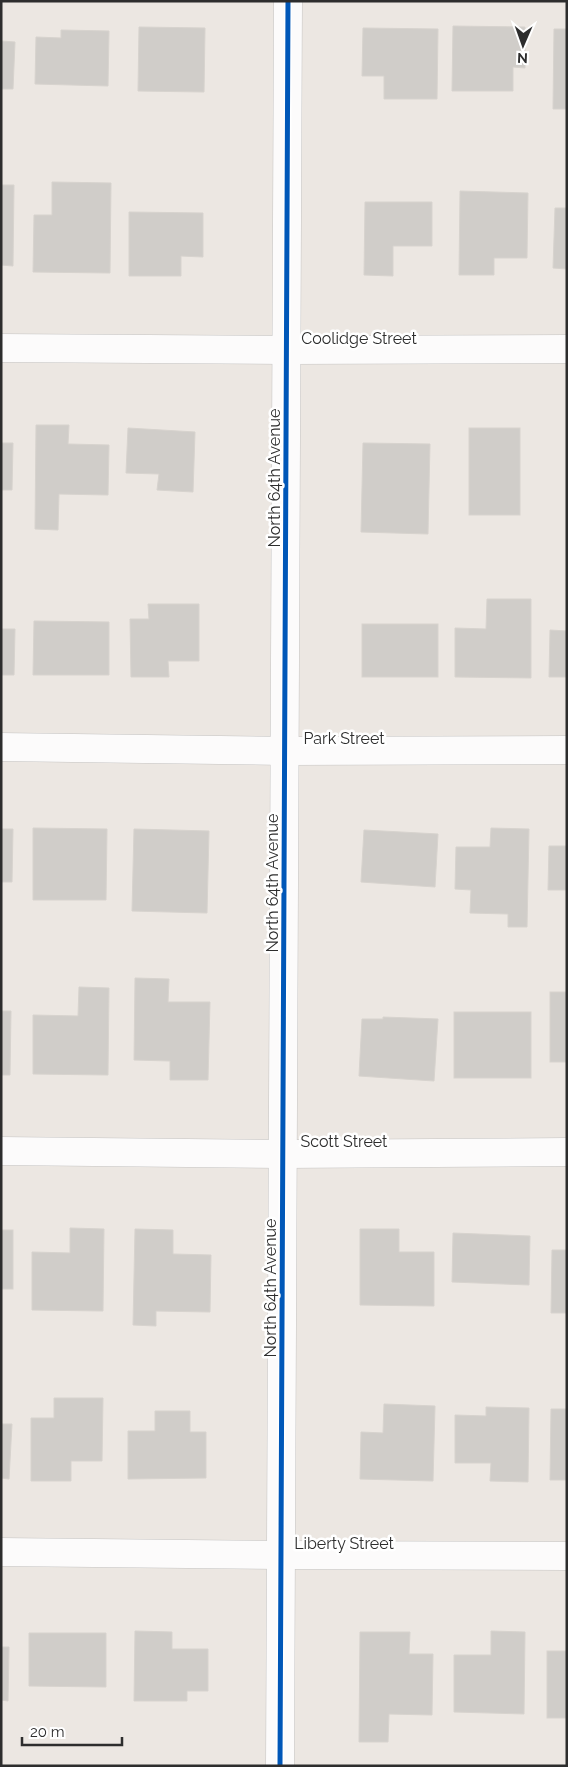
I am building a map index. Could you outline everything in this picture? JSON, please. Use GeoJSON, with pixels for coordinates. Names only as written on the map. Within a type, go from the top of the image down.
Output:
{"type":"FeatureCollection","features":[{"type":"Feature","properties":{"kind":"street","name":"North 64th Avenue"},"geometry":{"type":"LineString","coordinates":[[280,1766],[288,1]]}},
{"type":"Feature","properties":{"kind":"street","name":"Coolidge Street"},"geometry":{"type":"LineString","coordinates":[[1,348],[567,349]]}},
{"type":"Feature","properties":{"kind":"street","name":"Park Street"},"geometry":{"type":"LineString","coordinates":[[1,747],[285,751],[567,750]]}},
{"type":"Feature","properties":{"kind":"street","name":"Scott Street"},"geometry":{"type":"LineString","coordinates":[[1,1151],[283,1154],[567,1152]]}},
{"type":"Feature","properties":{"kind":"street","name":"Liberty Street"},"geometry":{"type":"LineString","coordinates":[[1,1552],[567,1556]]}},
{"type":"Feature","properties":{"kind":"building"},"geometry":{"type":"Polygon","coordinates":[[[453,26],[525,27],[525,68],[513,67],[513,91],[452,91],[453,26]]]}},
{"type":"Feature","properties":{"kind":"building"},"geometry":{"type":"Polygon","coordinates":[[[139,27],[205,28],[204,92],[138,91],[139,27]]]}},
{"type":"Feature","properties":{"kind":"building"},"geometry":{"type":"Polygon","coordinates":[[[363,28],[438,29],[437,99],[384,99],[384,76],[362,76],[363,28]]]}},
{"type":"Feature","properties":{"kind":"building"},"geometry":{"type":"Polygon","coordinates":[[[554,29],[567,29],[567,109],[553,109],[554,29]]]}},
{"type":"Feature","properties":{"kind":"building"},"geometry":{"type":"Polygon","coordinates":[[[61,30],[109,31],[108,86],[35,84],[36,37],[61,38],[61,30]]]}},
{"type":"Feature","properties":{"kind":"building"},"geometry":{"type":"Polygon","coordinates":[[[1,41],[15,42],[13,89],[1,89],[1,41]]]}},
{"type":"Feature","properties":{"kind":"building"},"geometry":{"type":"Polygon","coordinates":[[[52,182],[111,183],[110,273],[33,272],[34,215],[52,215],[52,182]]]}},
{"type":"Feature","properties":{"kind":"building"},"geometry":{"type":"Polygon","coordinates":[[[1,185],[14,185],[13,266],[1,265],[1,185]]]}},
{"type":"Feature","properties":{"kind":"building"},"geometry":{"type":"Polygon","coordinates":[[[460,191],[528,193],[527,258],[494,258],[494,275],[459,275],[460,191]]]}},
{"type":"Feature","properties":{"kind":"building"},"geometry":{"type":"Polygon","coordinates":[[[365,202],[432,202],[432,246],[393,246],[393,276],[364,275],[365,202]]]}},
{"type":"Feature","properties":{"kind":"building"},"geometry":{"type":"Polygon","coordinates":[[[555,208],[567,208],[567,269],[553,268],[555,208]]]}},
{"type":"Feature","properties":{"kind":"building"},"geometry":{"type":"Polygon","coordinates":[[[129,212],[203,213],[203,257],[181,256],[181,276],[129,276],[129,212]]]}},
{"type":"Feature","properties":{"kind":"building"},"geometry":{"type":"Polygon","coordinates":[[[36,425],[69,425],[68,444],[109,445],[108,495],[59,494],[58,530],[35,529],[36,425]]]}},
{"type":"Feature","properties":{"kind":"building"},"geometry":{"type":"Polygon","coordinates":[[[128,428],[195,432],[193,492],[157,490],[159,474],[126,473],[128,428]]]}},
{"type":"Feature","properties":{"kind":"building"},"geometry":{"type":"Polygon","coordinates":[[[469,428],[520,428],[520,515],[469,515],[469,428]]]}},
{"type":"Feature","properties":{"kind":"building"},"geometry":{"type":"Polygon","coordinates":[[[1,443],[13,443],[12,490],[1,490],[1,443]]]}},
{"type":"Feature","properties":{"kind":"building"},"geometry":{"type":"Polygon","coordinates":[[[363,443],[430,444],[428,534],[361,532],[363,443]]]}},
{"type":"Feature","properties":{"kind":"building"},"geometry":{"type":"Polygon","coordinates":[[[487,599],[531,599],[531,678],[455,677],[455,628],[486,629],[487,599]]]}},
{"type":"Feature","properties":{"kind":"building"},"geometry":{"type":"Polygon","coordinates":[[[148,604],[199,604],[199,661],[168,661],[169,677],[131,677],[130,619],[149,619],[148,604]]]}},
{"type":"Feature","properties":{"kind":"building"},"geometry":{"type":"Polygon","coordinates":[[[34,621],[109,622],[109,675],[33,675],[34,621]]]}},
{"type":"Feature","properties":{"kind":"building"},"geometry":{"type":"Polygon","coordinates":[[[362,624],[438,624],[438,677],[362,677],[362,624]]]}},
{"type":"Feature","properties":{"kind":"building"},"geometry":{"type":"Polygon","coordinates":[[[1,629],[15,629],[14,675],[1,675],[1,629]]]}},
{"type":"Feature","properties":{"kind":"building"},"geometry":{"type":"Polygon","coordinates":[[[550,630],[567,631],[567,677],[549,677],[550,630]]]}},
{"type":"Feature","properties":{"kind":"building"},"geometry":{"type":"Polygon","coordinates":[[[33,828],[107,829],[106,900],[33,900],[33,828]]]}},
{"type":"Feature","properties":{"kind":"building"},"geometry":{"type":"Polygon","coordinates":[[[491,828],[529,829],[527,927],[508,927],[508,914],[470,913],[471,890],[455,889],[456,847],[490,847],[491,828]]]}},
{"type":"Feature","properties":{"kind":"building"},"geometry":{"type":"Polygon","coordinates":[[[1,829],[13,829],[12,882],[1,882],[1,829]]]}},
{"type":"Feature","properties":{"kind":"building"},"geometry":{"type":"Polygon","coordinates":[[[134,829],[209,831],[207,913],[132,911],[134,829]]]}},
{"type":"Feature","properties":{"kind":"building"},"geometry":{"type":"Polygon","coordinates":[[[364,830],[438,834],[435,887],[361,882],[364,830]]]}},
{"type":"Feature","properties":{"kind":"building"},"geometry":{"type":"Polygon","coordinates":[[[549,846],[567,846],[567,890],[548,890],[549,846]]]}},
{"type":"Feature","properties":{"kind":"building"},"geometry":{"type":"Polygon","coordinates":[[[135,978],[169,979],[168,1002],[210,1002],[208,1080],[170,1080],[170,1061],[134,1060],[135,978]]]}},
{"type":"Feature","properties":{"kind":"building"},"geometry":{"type":"Polygon","coordinates":[[[79,987],[109,988],[108,1075],[33,1074],[33,1015],[78,1016],[79,987]]]}},
{"type":"Feature","properties":{"kind":"building"},"geometry":{"type":"Polygon","coordinates":[[[550,992],[567,992],[567,1062],[550,1062],[550,992]]]}},
{"type":"Feature","properties":{"kind":"building"},"geometry":{"type":"Polygon","coordinates":[[[1,1011],[11,1011],[10,1075],[1,1075],[1,1011]]]}},
{"type":"Feature","properties":{"kind":"building"},"geometry":{"type":"Polygon","coordinates":[[[454,1012],[531,1012],[531,1078],[454,1078],[454,1012]]]}},
{"type":"Feature","properties":{"kind":"building"},"geometry":{"type":"Polygon","coordinates":[[[383,1017],[438,1019],[434,1081],[359,1076],[362,1019],[383,1019],[383,1017]]]}},
{"type":"Feature","properties":{"kind":"building"},"geometry":{"type":"Polygon","coordinates":[[[70,1228],[104,1229],[103,1311],[32,1310],[32,1252],[70,1253],[70,1228]]]}},
{"type":"Feature","properties":{"kind":"building"},"geometry":{"type":"Polygon","coordinates":[[[135,1229],[173,1230],[173,1254],[211,1255],[210,1312],[156,1311],[156,1326],[133,1325],[135,1229]]]}},
{"type":"Feature","properties":{"kind":"building"},"geometry":{"type":"Polygon","coordinates":[[[360,1229],[399,1229],[399,1252],[434,1252],[434,1306],[360,1305],[360,1229]]]}},
{"type":"Feature","properties":{"kind":"building"},"geometry":{"type":"Polygon","coordinates":[[[1,1230],[13,1230],[13,1289],[1,1289],[1,1230]]]}},
{"type":"Feature","properties":{"kind":"building"},"geometry":{"type":"Polygon","coordinates":[[[453,1233],[530,1236],[529,1285],[452,1282],[453,1233]]]}},
{"type":"Feature","properties":{"kind":"building"},"geometry":{"type":"Polygon","coordinates":[[[552,1250],[567,1250],[567,1313],[551,1313],[552,1250]]]}},
{"type":"Feature","properties":{"kind":"building"},"geometry":{"type":"Polygon","coordinates":[[[54,1398],[103,1398],[102,1461],[71,1461],[71,1481],[31,1481],[31,1418],[54,1418],[54,1398]]]}},
{"type":"Feature","properties":{"kind":"building"},"geometry":{"type":"Polygon","coordinates":[[[384,1404],[435,1406],[433,1481],[360,1479],[361,1432],[383,1433],[384,1404]]]}},
{"type":"Feature","properties":{"kind":"building"},"geometry":{"type":"Polygon","coordinates":[[[486,1407],[529,1408],[528,1482],[490,1481],[491,1463],[455,1463],[455,1415],[486,1416],[486,1407]]]}},
{"type":"Feature","properties":{"kind":"building"},"geometry":{"type":"Polygon","coordinates":[[[551,1409],[567,1409],[567,1480],[550,1480],[551,1409]]]}},
{"type":"Feature","properties":{"kind":"building"},"geometry":{"type":"Polygon","coordinates":[[[155,1411],[190,1411],[190,1432],[206,1432],[206,1478],[128,1479],[128,1431],[155,1431],[155,1411]]]}},
{"type":"Feature","properties":{"kind":"building"},"geometry":{"type":"Polygon","coordinates":[[[1,1424],[12,1424],[9,1479],[1,1478],[1,1424]]]}},
{"type":"Feature","properties":{"kind":"building"},"geometry":{"type":"Polygon","coordinates":[[[135,1631],[172,1632],[172,1649],[208,1649],[208,1691],[187,1691],[187,1701],[134,1701],[135,1631]]]}},
{"type":"Feature","properties":{"kind":"building"},"geometry":{"type":"Polygon","coordinates":[[[491,1631],[525,1632],[524,1714],[454,1712],[454,1655],[491,1655],[491,1631]]]}},
{"type":"Feature","properties":{"kind":"building"},"geometry":{"type":"Polygon","coordinates":[[[360,1632],[410,1632],[409,1654],[433,1654],[432,1715],[389,1714],[388,1742],[359,1742],[360,1632]]]}},
{"type":"Feature","properties":{"kind":"building"},"geometry":{"type":"Polygon","coordinates":[[[29,1633],[106,1633],[106,1687],[29,1686],[29,1633]]]}},
{"type":"Feature","properties":{"kind":"building"},"geometry":{"type":"Polygon","coordinates":[[[1,1647],[9,1647],[8,1701],[1,1700],[1,1647]]]}},
{"type":"Feature","properties":{"kind":"building"},"geometry":{"type":"Polygon","coordinates":[[[547,1651],[567,1651],[567,1718],[547,1718],[547,1651]]]}},
{"type":"Feature","properties":{"kind":"cycle path"},"geometry":{"type":"LineString","coordinates":[[280,1766],[288,1]]}}]}
